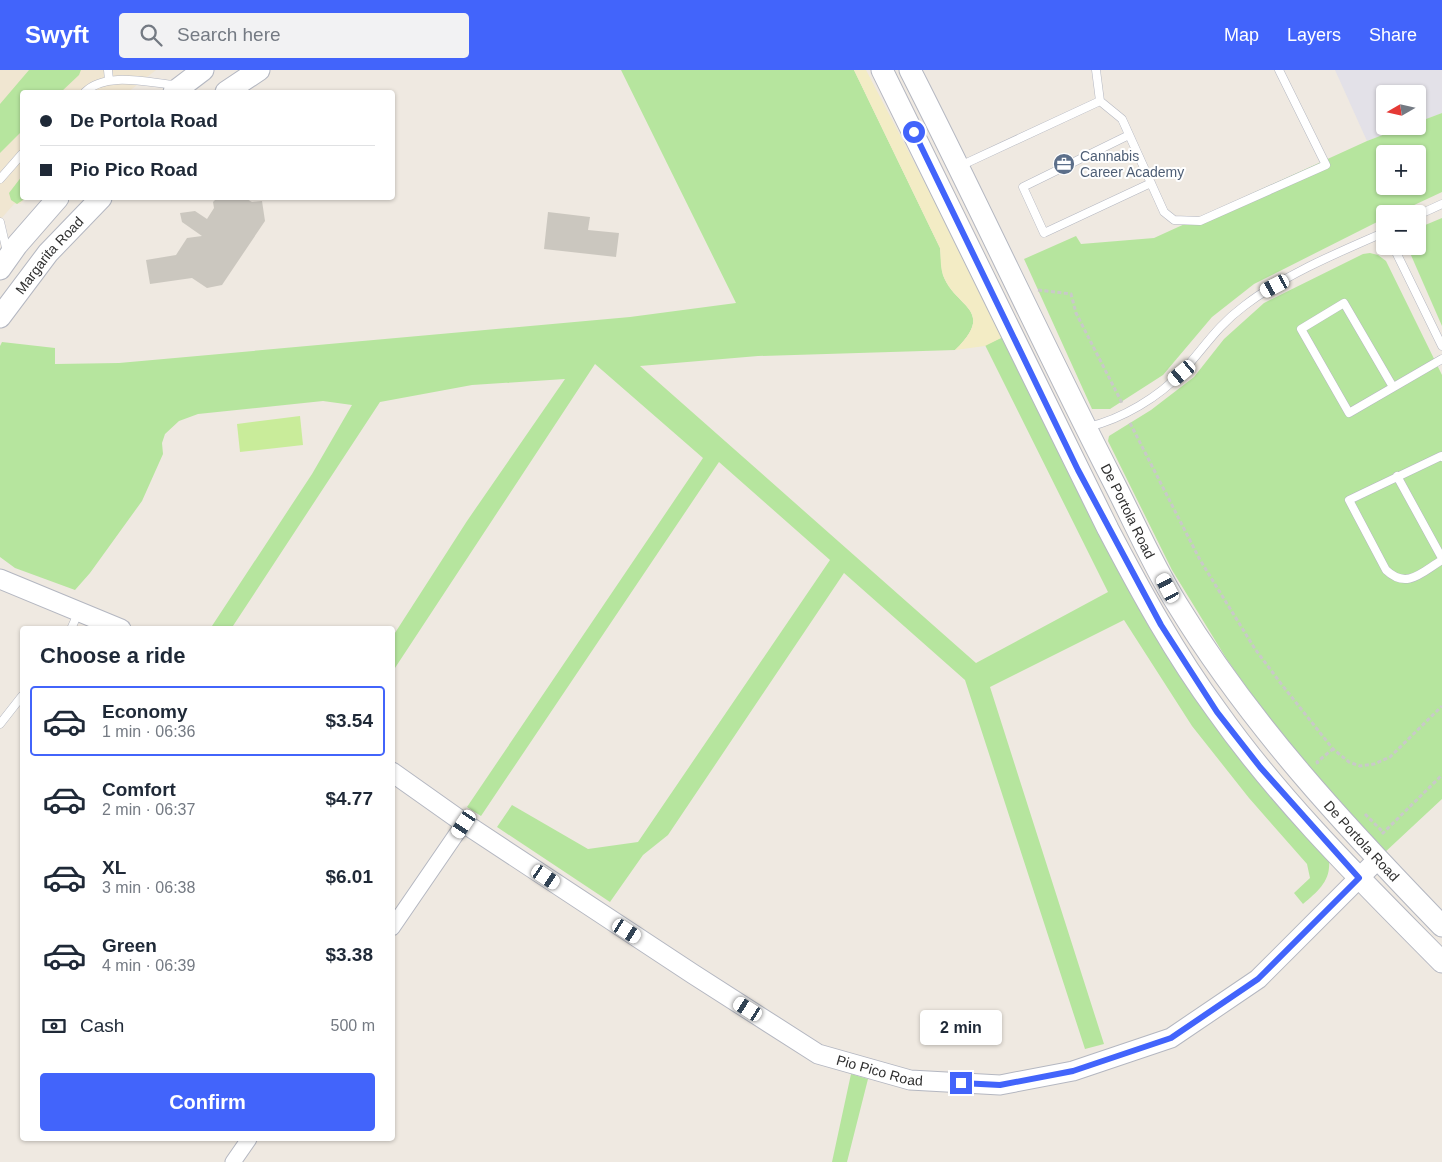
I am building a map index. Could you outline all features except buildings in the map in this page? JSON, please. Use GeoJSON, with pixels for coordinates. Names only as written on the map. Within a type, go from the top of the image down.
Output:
{"type":"FeatureCollection","features":[{"type":"Feature","properties":{"kind":"main road"},"geometry":{"type":"LineString","coordinates":[[178,89],[203,70]]}},
{"type":"Feature","properties":{"kind":"main road","name":"De Portola Road"},"geometry":{"type":"LineString","coordinates":[[882,70],[1108,529],[1136,583],[1188,670],[1260,767],[1359,878],[1442,962]]}},
{"type":"Feature","properties":{"kind":"main road","name":"De Portola Road"},"geometry":{"type":"LineString","coordinates":[[910,70],[1085,427],[1176,603],[1214,661],[1282,753],[1372,854],[1442,926]]}},
{"type":"Feature","properties":{"kind":"main road"},"geometry":{"type":"LineString","coordinates":[[229,90],[252,73]]}},
{"type":"Feature","properties":{"kind":"main road"},"geometry":{"type":"LineString","coordinates":[[4,263],[56,200]]}},
{"type":"Feature","properties":{"kind":"main road","name":"Margarita Road"},"geometry":{"type":"LineString","coordinates":[[0,317],[48,253],[99,200]]}},
{"type":"Feature","properties":{"kind":"main road"},"geometry":{"type":"LineString","coordinates":[[969,246],[983,257],[996,278],[1064,419],[1074,426],[1085,427]]}},
{"type":"Feature","properties":{"kind":"street"},"geometry":{"type":"LineString","coordinates":[[0,578],[113,626]]}},
{"type":"Feature","properties":{"kind":"street","name":"Pio Pico Road"},"geometry":{"type":"LineString","coordinates":[[395,774],[464,824],[818,1054],[910,1080],[1000,1085],[1073,1071],[1171,1038],[1258,979],[1359,878],[1372,854]]}},
{"type":"Feature","properties":{"kind":"street"},"geometry":{"type":"LineString","coordinates":[[395,924],[464,824]]}},
{"type":"Feature","properties":{"kind":"street"},"geometry":{"type":"LineString","coordinates":[[233,1162],[248,1141]]}},
{"type":"Feature","properties":{"kind":"lane"},"geometry":{"type":"LineString","coordinates":[[108,70],[109,80]]}},
{"type":"Feature","properties":{"kind":"lane"},"geometry":{"type":"LineString","coordinates":[[1096,70],[1100,101],[1122,119],[1164,212],[1174,220],[1200,221],[1326,165],[1279,70]]}},
{"type":"Feature","properties":{"kind":"lane"},"geometry":{"type":"LineString","coordinates":[[87,90],[92,86],[109,80],[178,89]]}},
{"type":"Feature","properties":{"kind":"lane"},"geometry":{"type":"LineString","coordinates":[[958,166],[1100,101]]}},
{"type":"Feature","properties":{"kind":"lane"},"geometry":{"type":"LineString","coordinates":[[1129,135],[1023,187],[1044,233],[1151,183]]}},
{"type":"Feature","properties":{"kind":"lane"},"geometry":{"type":"LineString","coordinates":[[0,179],[20,156]]}},
{"type":"Feature","properties":{"kind":"lane"},"geometry":{"type":"LineString","coordinates":[[1426,211],[1442,204]]}},
{"type":"Feature","properties":{"kind":"lane"},"geometry":{"type":"LineString","coordinates":[[0,222],[4,263]]}},
{"type":"Feature","properties":{"kind":"lane"},"geometry":{"type":"LineString","coordinates":[[1085,427],[1099,424],[1125,413],[1146,401],[1182,373],[1220,325],[1261,293],[1376,236]]}},
{"type":"Feature","properties":{"kind":"lane"},"geometry":{"type":"LineString","coordinates":[[1397,255],[1442,346]]}},
{"type":"Feature","properties":{"kind":"lane"},"geometry":{"type":"LineString","coordinates":[[1393,387],[1344,302],[1301,328],[1349,413],[1442,359]]}},
{"type":"Feature","properties":{"kind":"lane"},"geometry":{"type":"LineString","coordinates":[[1397,476],[1442,559],[1410,579],[1399,580],[1386,570],[1349,500],[1397,476],[1441,456],[1442,458]]}},
{"type":"Feature","properties":{"kind":"lane"},"geometry":{"type":"LineString","coordinates":[[72,626],[79,611]]}},
{"type":"Feature","properties":{"kind":"lane"},"geometry":{"type":"LineString","coordinates":[[0,724],[20,699]]}},
{"type":"Feature","properties":{"kind":"path"},"geometry":{"type":"LineString","coordinates":[[1034,290],[1071,294],[1076,313],[1200,560],[1231,612],[1276,678],[1333,750],[1349,762],[1360,766],[1381,762],[1390,757],[1442,706]]}},
{"type":"Feature","properties":{"kind":"path"},"geometry":{"type":"LineString","coordinates":[[1318,766],[1317,762],[1333,750]]}},
{"type":"Feature","properties":{"kind":"path"},"geometry":{"type":"LineString","coordinates":[[1372,854],[1384,833],[1442,775]]}},
{"type":"Feature","properties":{"kind":"path"},"geometry":{"type":"LineString","coordinates":[[1364,813],[1384,833]]}},
{"type":"Feature","properties":{"kind":"shaded area"},"geometry":{"type":"Polygon","coordinates":[[[0,70],[156,70],[131,90],[20,90],[20,200],[24,200],[20,204],[14,204],[0,220],[0,70]]]}},
{"type":"Feature","properties":{"kind":"shaded area"},"geometry":{"type":"Polygon","coordinates":[[[1335,70],[1442,70],[1442,113],[1426,119],[1426,85],[1376,85],[1376,135],[1383,135],[1367,141],[1335,70]]]}},
{"type":"Feature","properties":{"kind":"green space"},"geometry":{"type":"Polygon","coordinates":[[[29,70],[81,70],[79,75],[63,90],[20,90],[20,133],[0,153],[0,104],[29,70]]]}},
{"type":"Feature","properties":{"kind":"green space"},"geometry":{"type":"Polygon","coordinates":[[[621,70],[854,70],[940,248],[943,275],[949,286],[973,317],[973,326],[967,336],[955,350],[758,356],[640,366],[976,663],[1108,592],[985,345],[1005,336],[1075,485],[1329,860],[1326,880],[1303,904],[1294,893],[1310,878],[1307,864],[1249,798],[1192,726],[1124,620],[990,687],[1104,1044],[1085,1049],[965,680],[844,573],[668,835],[643,855],[610,902],[497,827],[512,805],[588,849],[638,842],[830,560],[719,462],[481,816],[467,807],[703,458],[595,364],[395,668],[395,633],[467,521],[565,379],[472,385],[380,402],[233,626],[212,626],[312,474],[352,405],[323,401],[198,414],[179,421],[165,434],[162,443],[163,454],[142,501],[90,573],[75,590],[15,568],[0,557],[0,346],[2,342],[55,348],[55,364],[119,363],[630,317],[736,303],[621,70]]]}},
{"type":"Feature","properties":{"kind":"green space"},"geometry":{"type":"Polygon","coordinates":[[[1442,113],[1442,192],[1414,205],[1376,205],[1376,223],[1254,284],[1212,317],[1163,375],[1110,409],[1092,409],[1024,259],[1076,236],[1081,244],[1154,238],[1383,135],[1426,135],[1426,119],[1442,113]]]}},
{"type":"Feature","properties":{"kind":"green space"},"geometry":{"type":"Polygon","coordinates":[[[20,179],[20,200],[23,200],[17,204],[11,200],[9,193],[20,179]]]}},
{"type":"Feature","properties":{"kind":"green space"},"geometry":{"type":"Polygon","coordinates":[[[1442,218],[1442,326],[1411,255],[1426,255],[1426,225],[1442,218]]]}},
{"type":"Feature","properties":{"kind":"green space"},"geometry":{"type":"Polygon","coordinates":[[[1363,254],[1378,255],[1386,261],[1442,375],[1442,799],[1383,854],[1297,759],[1226,658],[1172,570],[1108,441],[1109,436],[1151,410],[1194,377],[1224,339],[1264,303],[1363,254]]]}},
{"type":"Feature","properties":{"kind":"green space"},"geometry":{"type":"Polygon","coordinates":[[[300,416],[303,445],[240,452],[237,424],[300,416]]]}},
{"type":"Feature","properties":{"kind":"green space"},"geometry":{"type":"Polygon","coordinates":[[[851,1074],[868,1079],[847,1162],[832,1162],[851,1074]]]}},
{"type":"Feature","properties":{"kind":"sand"},"geometry":{"type":"Polygon","coordinates":[[[854,70],[866,70],[1005,336],[985,346],[955,350],[973,326],[973,317],[949,286],[943,275],[940,248],[854,70]]]}},
{"type":"Feature","properties":{"kind":"place","name":"Cannabis Career Academy"},"geometry":{"type":"Point","coordinates":[1064,164]}},
{"type":"Feature","properties":{"kind":"route"},"geometry":{"type":"LineString","coordinates":[[914,132],[1078,470],[1136,583],[1161,625],[1188,670],[1217,712],[1260,767],[1287,800],[1359,878],[1258,979],[1171,1038],[1073,1071],[1000,1085],[961,1083]]}}]}
